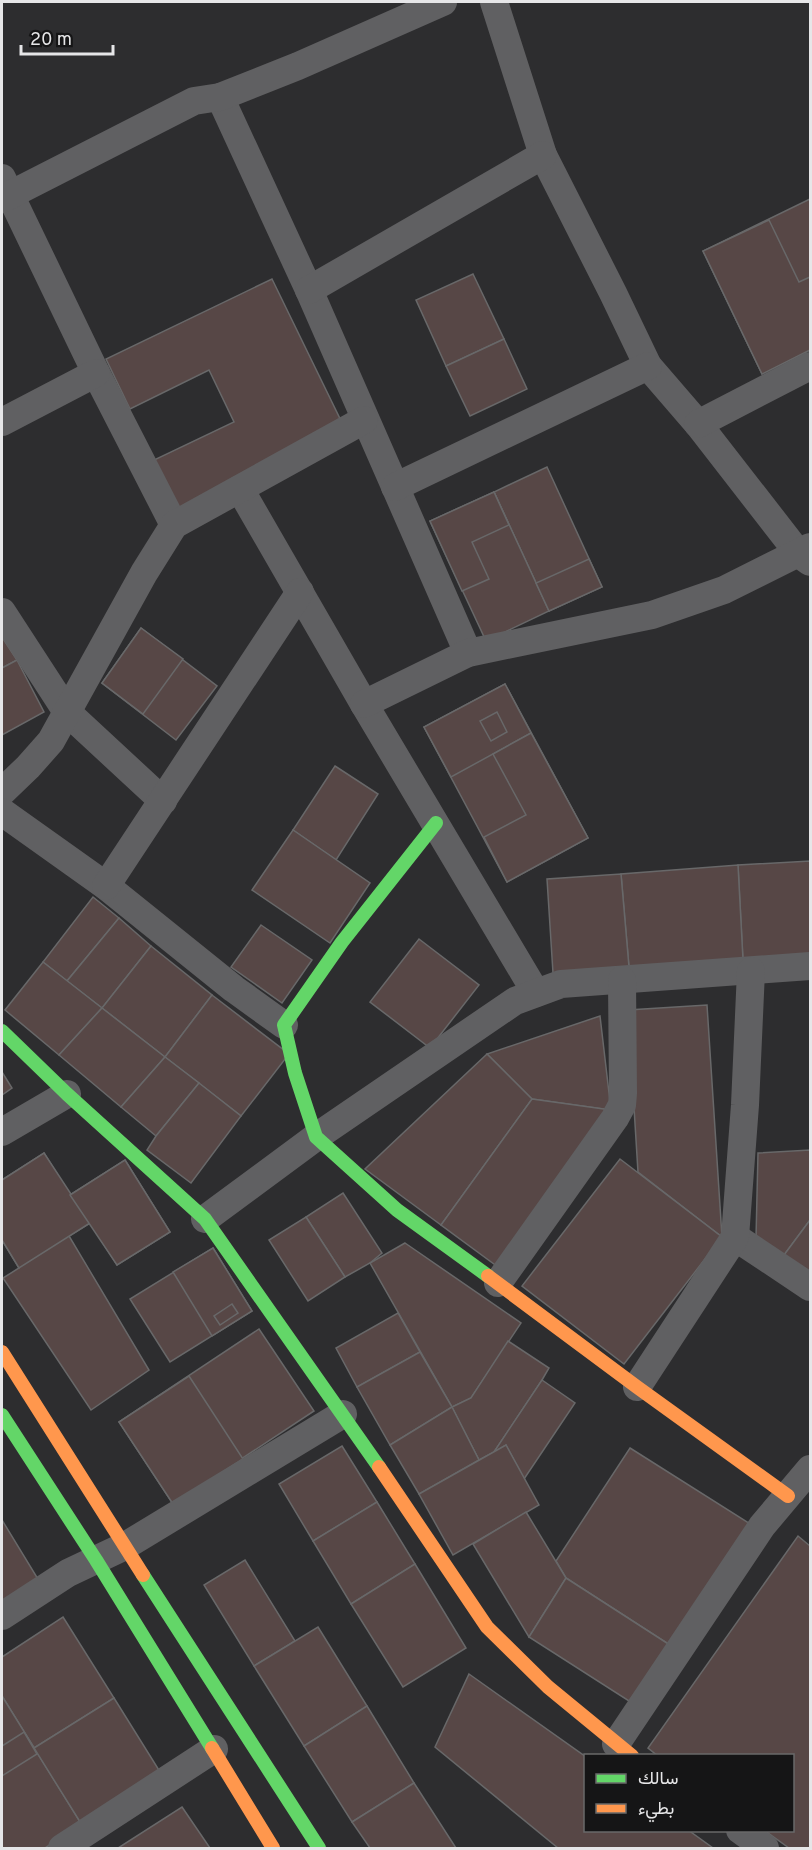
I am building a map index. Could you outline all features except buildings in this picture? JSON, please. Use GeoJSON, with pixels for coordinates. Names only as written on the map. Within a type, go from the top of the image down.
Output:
{"type":"FeatureCollection","features":[{"type":"Feature","properties":{"kind":"street"},"geometry":{"type":"LineString","coordinates":[[174,525],[4,190],[194,101],[219,97],[298,66],[443,2]]}},
{"type":"Feature","properties":{"kind":"street"},"geometry":{"type":"LineString","coordinates":[[364,704],[468,654],[652,615],[724,590],[807,554],[648,366],[543,155],[494,2]]}},
{"type":"Feature","properties":{"kind":"street"},"geometry":{"type":"LineString","coordinates":[[219,97],[309,290],[468,654]]}},
{"type":"Feature","properties":{"kind":"street"},"geometry":{"type":"LineString","coordinates":[[309,290],[543,155]]}},
{"type":"Feature","properties":{"kind":"street"},"geometry":{"type":"LineString","coordinates":[[395,487],[648,366]]}},
{"type":"Feature","properties":{"kind":"street"},"geometry":{"type":"LineString","coordinates":[[698,424],[810,366]]}},
{"type":"Feature","properties":{"kind":"street"},"geometry":{"type":"LineString","coordinates":[[2,422],[96,373]]}},
{"type":"Feature","properties":{"kind":"street"},"geometry":{"type":"LineString","coordinates":[[2,792],[51,741],[144,573],[174,525],[364,420]]}},
{"type":"Feature","properties":{"kind":"street"},"geometry":{"type":"LineString","coordinates":[[240,489],[364,704],[536,993]]}},
{"type":"Feature","properties":{"kind":"street"},"geometry":{"type":"LineString","coordinates":[[106,886],[300,592]]}},
{"type":"Feature","properties":{"kind":"street"},"geometry":{"type":"LineString","coordinates":[[2,612],[67,712],[163,801]]}},
{"type":"Feature","properties":{"kind":"street"},"geometry":{"type":"LineString","coordinates":[[2,812],[106,886],[234,989],[284,1025],[295,1073],[316,1137],[397,1210],[788,1496]]}},
{"type":"Feature","properties":{"kind":"street"},"geometry":{"type":"LineString","coordinates":[[284,1025],[342,942],[436,823]]}},
{"type":"Feature","properties":{"kind":"street"},"geometry":{"type":"LineString","coordinates":[[206,1219],[316,1137],[515,1001],[561,984],[810,966]]}},
{"type":"Feature","properties":{"kind":"street"},"geometry":{"type":"LineString","coordinates":[[637,1387],[735,1237],[752,971]]}},
{"type":"Feature","properties":{"kind":"street"},"geometry":{"type":"LineString","coordinates":[[498,1282],[615,1118],[622,1104],[622,980]]}},
{"type":"Feature","properties":{"kind":"street"},"geometry":{"type":"LineString","coordinates":[[2,1031],[66,1094],[206,1219],[343,1414],[487,1627],[548,1687],[624,1750],[762,1526],[810,1470]]}},
{"type":"Feature","properties":{"kind":"street"},"geometry":{"type":"LineString","coordinates":[[2,1132],[66,1094]]}},
{"type":"Feature","properties":{"kind":"street"},"geometry":{"type":"LineString","coordinates":[[735,1237],[810,1287]]}},
{"type":"Feature","properties":{"kind":"street"},"geometry":{"type":"LineString","coordinates":[[2,1352],[54,1439],[319,1848]]}},
{"type":"Feature","properties":{"kind":"street"},"geometry":{"type":"LineString","coordinates":[[2,1616],[68,1573],[124,1546],[343,1414]]}},
{"type":"Feature","properties":{"kind":"street"},"geometry":{"type":"LineString","coordinates":[[2,1415],[96,1560],[273,1848]]}},
{"type":"Feature","properties":{"kind":"street"},"geometry":{"type":"LineString","coordinates":[[62,1848],[214,1749]]}},
{"type":"Feature","properties":{"kind":"street"},"geometry":{"type":"LineString","coordinates":[[743,1832],[765,1848]]}},
{"type":"Feature","properties":{"kind":"traffic: fast"},"geometry":{"type":"LineString","coordinates":[[436,823],[342,942],[284,1025],[295,1073],[316,1137],[397,1210],[488,1276]]}},
{"type":"Feature","properties":{"kind":"traffic: fast"},"geometry":{"type":"LineString","coordinates":[[2,1031],[67,1094],[205,1219],[379,1467]]}},
{"type":"Feature","properties":{"kind":"traffic: fast"},"geometry":{"type":"LineString","coordinates":[[2,1415],[96,1560],[212,1748]]}},
{"type":"Feature","properties":{"kind":"traffic: fast"},"geometry":{"type":"LineString","coordinates":[[143,1575],[319,1848]]}},
{"type":"Feature","properties":{"kind":"traffic: slow"},"geometry":{"type":"LineString","coordinates":[[488,1276],[788,1496]]}},
{"type":"Feature","properties":{"kind":"traffic: slow"},"geometry":{"type":"LineString","coordinates":[[2,1352],[143,1575]]}},
{"type":"Feature","properties":{"kind":"traffic: slow"},"geometry":{"type":"LineString","coordinates":[[379,1467],[487,1627],[548,1687],[630,1754]]}},
{"type":"Feature","properties":{"kind":"traffic: slow"},"geometry":{"type":"LineString","coordinates":[[212,1748],[273,1848]]}}]}
